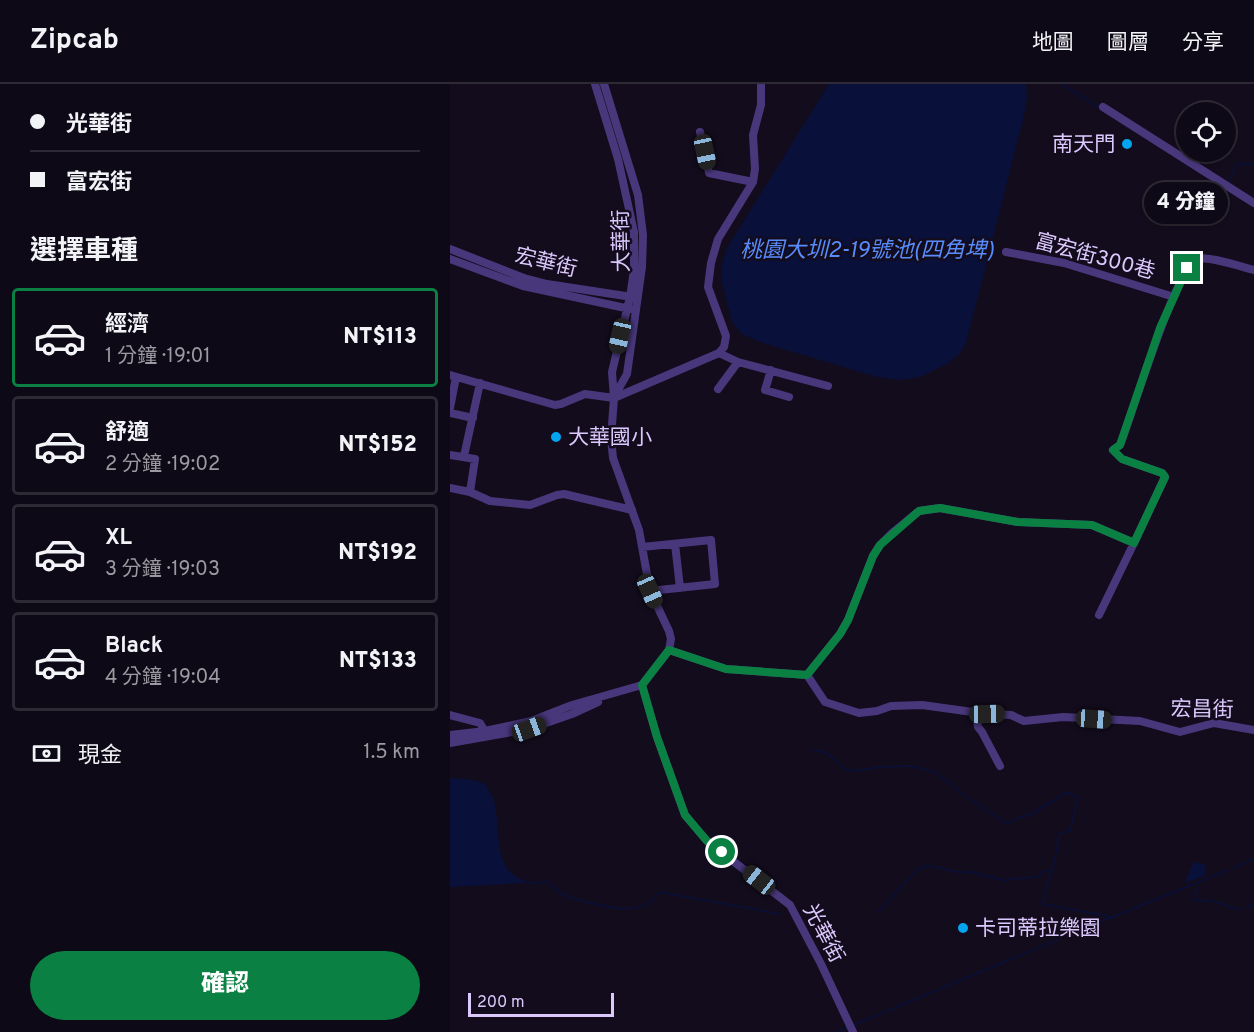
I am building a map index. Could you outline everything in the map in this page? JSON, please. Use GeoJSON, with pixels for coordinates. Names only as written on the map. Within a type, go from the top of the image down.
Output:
{"type":"FeatureCollection","features":[{"type":"Feature","properties":{"kind":"street","name":"大華街"},"geometry":{"type":"LineString","coordinates":[[595,84],[638,198],[643,236],[642,267],[612,372],[613,458],[618,477],[632,510],[650,591],[669,631],[671,639],[669,650]]}},
{"type":"Feature","properties":{"kind":"street","name":"大華街"},"geometry":{"type":"LineString","coordinates":[[604,84],[634,232],[633,297]]}},
{"type":"Feature","properties":{"kind":"street"},"geometry":{"type":"LineString","coordinates":[[450,408],[453,376],[555,405],[585,394],[614,398],[719,353],[724,346],[726,336],[708,287],[711,262],[717,239],[753,182],[755,169],[753,135],[761,105],[761,84]]}},
{"type":"Feature","properties":{"kind":"street"},"geometry":{"type":"LineString","coordinates":[[1103,107],[1254,203]]}},
{"type":"Feature","properties":{"kind":"street"},"geometry":{"type":"LineString","coordinates":[[700,132],[709,173],[753,182]]}},
{"type":"Feature","properties":{"kind":"street"},"geometry":{"type":"LineString","coordinates":[[629,201],[638,198]]}},
{"type":"Feature","properties":{"kind":"street","name":"宏華街"},"geometry":{"type":"LineString","coordinates":[[450,249],[471,262],[524,282],[630,309]]}},
{"type":"Feature","properties":{"kind":"street","name":"富宏街300巷"},"geometry":{"type":"LineString","coordinates":[[1006,252],[1065,263],[1174,297]]}},
{"type":"Feature","properties":{"kind":"street"},"geometry":{"type":"LineString","coordinates":[[1099,615],[1165,477],[1162,473],[1122,459],[1113,450],[1120,445],[1160,328],[1187,268],[1196,259],[1205,258],[1254,270]]}},
{"type":"Feature","properties":{"kind":"street","name":"宏華街"},"geometry":{"type":"LineString","coordinates":[[450,259],[471,262]]}},
{"type":"Feature","properties":{"kind":"street","name":"宏華街"},"geometry":{"type":"LineString","coordinates":[[524,282],[633,297]]}},
{"type":"Feature","properties":{"kind":"street","name":"大華街"},"geometry":{"type":"LineString","coordinates":[[614,398],[627,374],[630,309]]}},
{"type":"Feature","properties":{"kind":"street"},"geometry":{"type":"LineString","coordinates":[[719,353],[738,362],[828,386]]}},
{"type":"Feature","properties":{"kind":"street"},"geometry":{"type":"LineString","coordinates":[[717,389],[738,362]]}},
{"type":"Feature","properties":{"kind":"street"},"geometry":{"type":"LineString","coordinates":[[771,370],[765,390],[789,397]]}},
{"type":"Feature","properties":{"kind":"street"},"geometry":{"type":"LineString","coordinates":[[464,456],[480,383]]}},
{"type":"Feature","properties":{"kind":"street"},"geometry":{"type":"LineString","coordinates":[[450,413],[472,418]]}},
{"type":"Feature","properties":{"kind":"street"},"geometry":{"type":"LineString","coordinates":[[450,455],[476,459],[470,492]]}},
{"type":"Feature","properties":{"kind":"street"},"geometry":{"type":"LineString","coordinates":[[450,488],[470,492],[490,501],[530,505],[564,494],[632,510]]}},
{"type":"Feature","properties":{"kind":"street"},"geometry":{"type":"LineString","coordinates":[[450,743],[531,721],[572,705],[642,685],[669,650],[726,669],[807,675],[840,634],[848,620],[873,556],[880,545],[919,511],[940,508],[1018,522],[1092,525],[1134,543]]}},
{"type":"Feature","properties":{"kind":"street"},"geometry":{"type":"LineString","coordinates":[[642,547],[711,540],[715,584],[650,591]]}},
{"type":"Feature","properties":{"kind":"street"},"geometry":{"type":"LineString","coordinates":[[675,544],[680,588]]}},
{"type":"Feature","properties":{"kind":"street","name":"宏昌街"},"geometry":{"type":"LineString","coordinates":[[807,675],[825,702],[859,713],[877,711],[891,706],[912,705],[1011,715],[1024,721],[1062,717],[1140,721],[1180,732],[1214,723],[1254,730]]}},
{"type":"Feature","properties":{"kind":"street","name":"光華街"},"geometry":{"type":"LineString","coordinates":[[642,685],[657,737],[685,815],[707,841],[789,905],[821,964],[853,1032]]}},
{"type":"Feature","properties":{"kind":"street"},"geometry":{"type":"LineString","coordinates":[[976,713],[978,727],[1000,766]]}},
{"type":"Feature","properties":{"kind":"street"},"geometry":{"type":"LineString","coordinates":[[450,715],[480,723],[486,734]]}},
{"type":"Feature","properties":{"kind":"street"},"geometry":{"type":"LineString","coordinates":[[450,735],[486,734]]}},
{"type":"Feature","properties":{"kind":"water","name":"桃園大圳2-19號池(四角埤)"},"geometry":{"type":"Polygon","coordinates":[[[829,84],[1026,84],[1027,98],[1023,120],[966,343],[959,354],[947,364],[923,376],[902,380],[877,377],[763,343],[742,334],[732,322],[722,283],[721,268],[727,248],[829,84]]]}},
{"type":"Feature","properties":{"kind":"water"},"geometry":{"type":"Polygon","coordinates":[[[450,778],[473,780],[485,784],[494,801],[502,857],[506,867],[513,875],[523,880],[523,883],[450,887],[450,778]]]}},
{"type":"Feature","properties":{"kind":"water"},"geometry":{"type":"Polygon","coordinates":[[[1193,862],[1206,865],[1206,875],[1185,883],[1193,862]]]}},
{"type":"Feature","properties":{"kind":"waterway"},"geometry":{"type":"LineString","coordinates":[[1062,84],[1100,108]]}},
{"type":"Feature","properties":{"kind":"waterway"},"geometry":{"type":"LineString","coordinates":[[1229,182],[1237,164],[1254,164]]}},
{"type":"Feature","properties":{"kind":"waterway"},"geometry":{"type":"LineString","coordinates":[[811,749],[827,753],[845,769],[853,771],[911,766],[935,772],[1007,824],[1033,813],[1067,792],[1078,798],[1070,831],[1060,833],[1042,904],[1109,918],[854,1025]]}},
{"type":"Feature","properties":{"kind":"waterway"},"geometry":{"type":"LineString","coordinates":[[1233,868],[1254,859]]}},
{"type":"Feature","properties":{"kind":"waterway"},"geometry":{"type":"LineString","coordinates":[[878,912],[917,870],[925,866],[957,872],[971,872],[1007,881],[1038,877],[1044,871],[1051,871]]}},
{"type":"Feature","properties":{"kind":"waterway"},"geometry":{"type":"LineString","coordinates":[[1110,918],[1228,870]]}},
{"type":"Feature","properties":{"kind":"waterway"},"geometry":{"type":"LineString","coordinates":[[524,882],[546,881],[568,897],[617,908],[642,906],[652,901],[659,892],[780,914]]}},
{"type":"Feature","properties":{"kind":"waterway"},"geometry":{"type":"LineString","coordinates":[[1198,887],[1193,900],[1213,901],[1239,910]]}},
{"type":"Feature","properties":{"kind":"waterway"},"geometry":{"type":"LineString","coordinates":[[1246,908],[1254,903]]}},
{"type":"Feature","properties":{"kind":"waterway"},"geometry":{"type":"LineString","coordinates":[[837,1032],[847,1028]]}},
{"type":"Feature","properties":{"kind":"place","name":"南天門"},"geometry":{"type":"Point","coordinates":[1127,144]}},
{"type":"Feature","properties":{"kind":"place","name":"大華國小"},"geometry":{"type":"Point","coordinates":[556,437]}},
{"type":"Feature","properties":{"kind":"place","name":"卡司蒂拉樂園"},"geometry":{"type":"Point","coordinates":[963,928]}},
{"type":"Feature","properties":{"kind":"route"},"geometry":{"type":"LineString","coordinates":[[722,852],[707,841],[685,815],[657,737],[642,685],[669,650],[702,662],[741,672],[807,675],[840,634],[848,620],[873,556],[880,545],[919,511],[940,508],[1018,522],[1092,525],[1134,543],[1165,477],[1162,473],[1122,459],[1113,450],[1120,445],[1160,328],[1187,268]]}}]}
